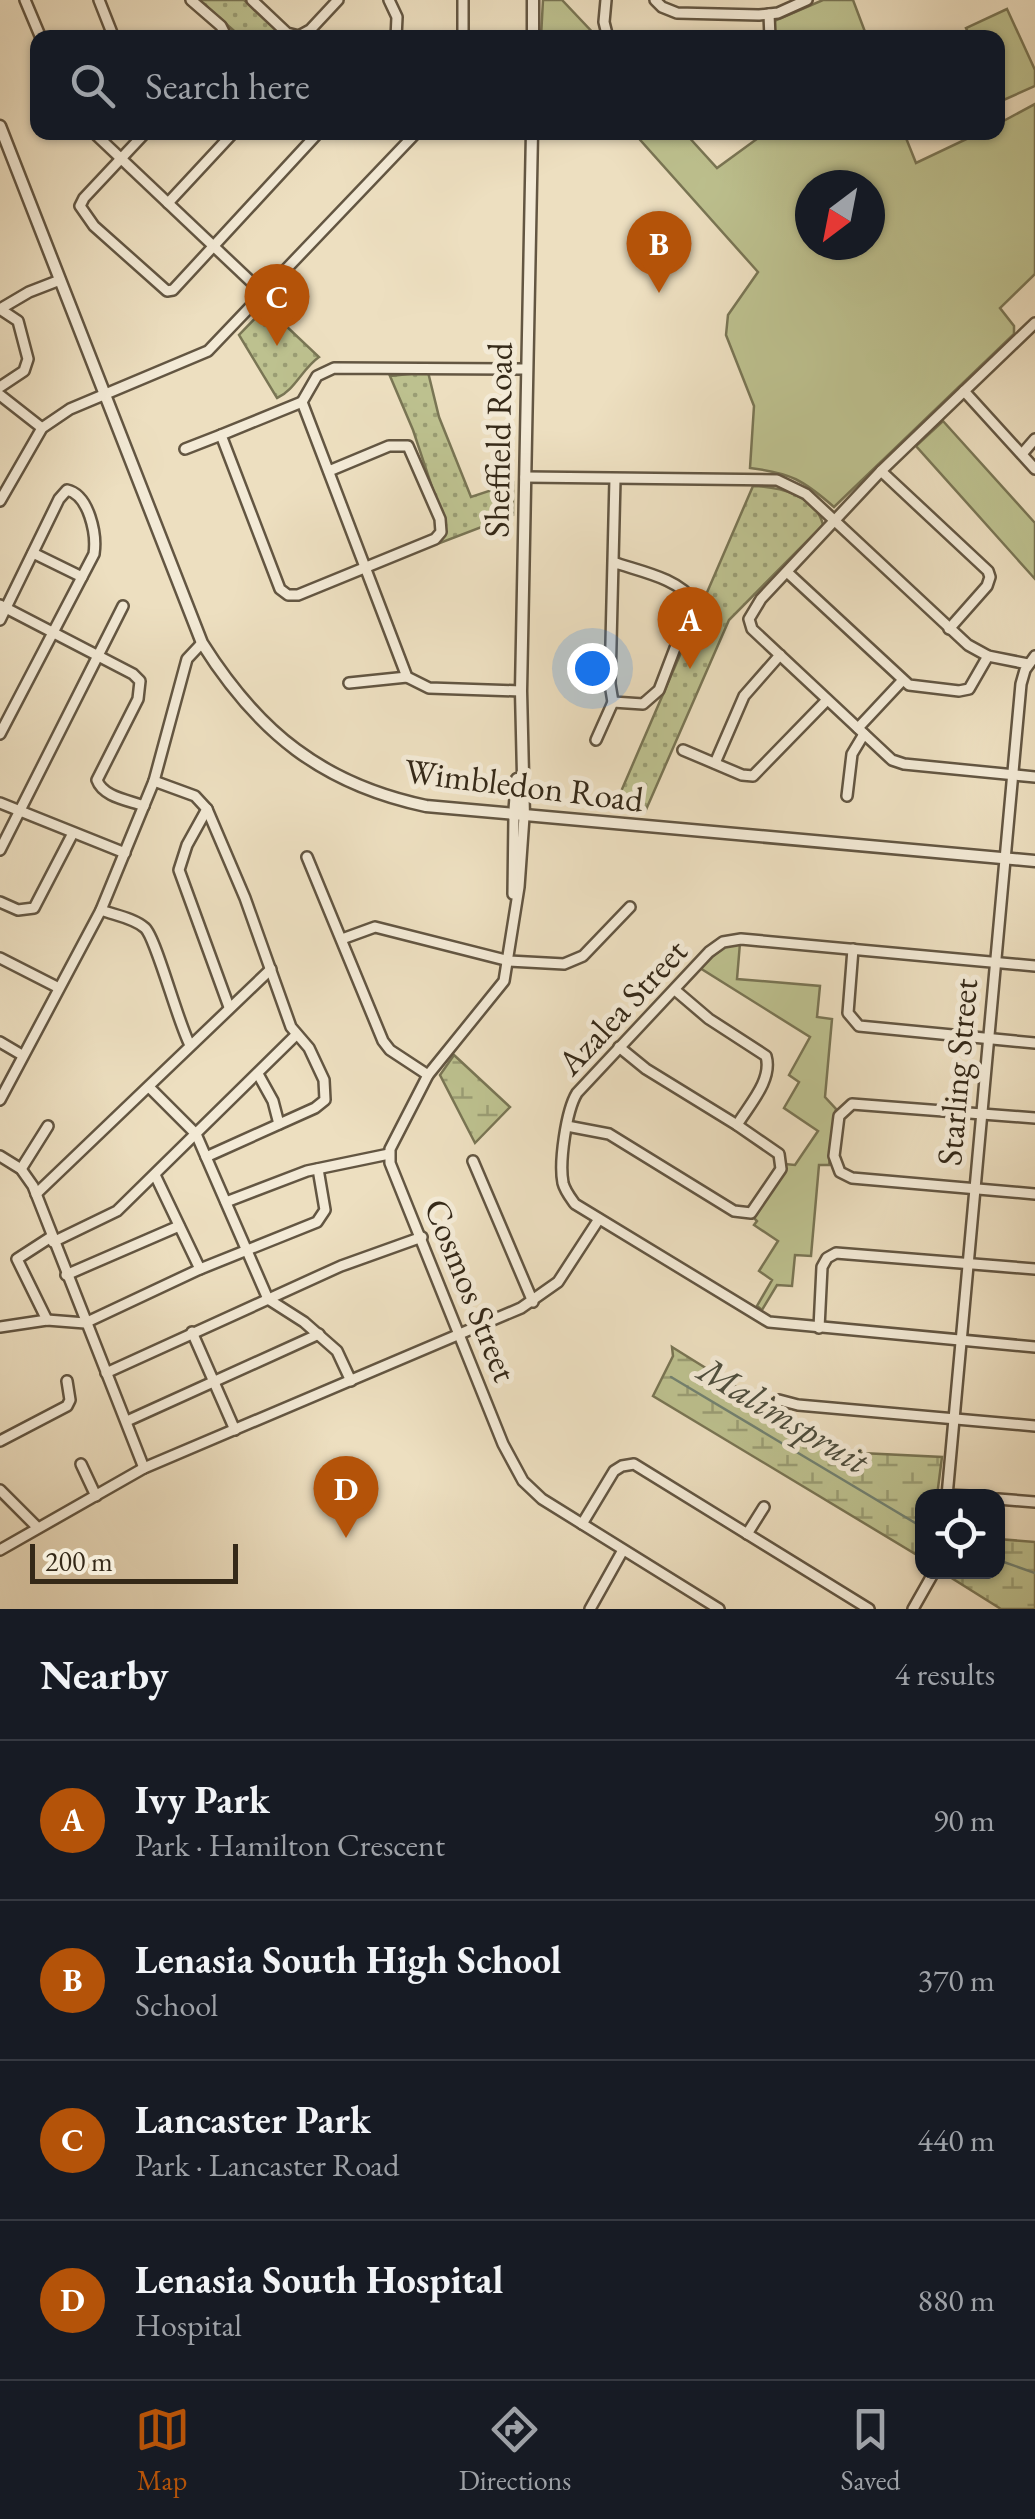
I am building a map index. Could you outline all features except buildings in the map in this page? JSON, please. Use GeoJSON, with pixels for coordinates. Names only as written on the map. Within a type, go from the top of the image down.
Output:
{"type":"FeatureCollection","features":[{"type":"Feature","properties":{"kind":"street"},"geometry":{"type":"LineString","coordinates":[[25,0],[38,30]]}},
{"type":"Feature","properties":{"kind":"street"},"geometry":{"type":"LineString","coordinates":[[100,0],[111,30]]}},
{"type":"Feature","properties":{"kind":"street"},"geometry":{"type":"LineString","coordinates":[[191,0],[223,30]]}},
{"type":"Feature","properties":{"kind":"street"},"geometry":{"type":"LineString","coordinates":[[252,0],[284,30]]}},
{"type":"Feature","properties":{"kind":"street"},"geometry":{"type":"LineString","coordinates":[[310,30],[338,0]]}},
{"type":"Feature","properties":{"kind":"street"},"geometry":{"type":"LineString","coordinates":[[389,0],[397,18],[396,30]]}},
{"type":"Feature","properties":{"kind":"street"},"geometry":{"type":"LineString","coordinates":[[463,0],[463,30]]}},
{"type":"Feature","properties":{"kind":"street"},"geometry":{"type":"LineString","coordinates":[[533,0],[533,30]]}},
{"type":"Feature","properties":{"kind":"street"},"geometry":{"type":"LineString","coordinates":[[606,0],[606,30]]}},
{"type":"Feature","properties":{"kind":"street"},"geometry":{"type":"LineString","coordinates":[[655,0],[662,8],[676,13],[770,14],[806,0]]}},
{"type":"Feature","properties":{"kind":"street"},"geometry":{"type":"LineString","coordinates":[[770,14],[770,30]]}},
{"type":"Feature","properties":{"kind":"street","name":"Wimbledon Road"},"geometry":{"type":"LineString","coordinates":[[0,126],[202,643],[257,718],[284,743],[362,788],[408,802],[519,816],[1035,861]]}},
{"type":"Feature","properties":{"kind":"street"},"geometry":{"type":"LineString","coordinates":[[102,140],[264,294]]}},
{"type":"Feature","properties":{"kind":"street"},"geometry":{"type":"LineString","coordinates":[[139,140],[81,202],[84,215],[102,234],[167,292],[215,248],[312,140]]}},
{"type":"Feature","properties":{"kind":"street"},"geometry":{"type":"LineString","coordinates":[[168,203],[227,140]]}},
{"type":"Feature","properties":{"kind":"street"},"geometry":{"type":"LineString","coordinates":[[0,501],[42,428],[70,410],[208,350],[409,140]]}},
{"type":"Feature","properties":{"kind":"street","name":"Sheffield Road"},"geometry":{"type":"LineString","coordinates":[[519,816],[532,140]]}},
{"type":"Feature","properties":{"kind":"street"},"geometry":{"type":"LineString","coordinates":[[0,387],[24,371],[28,359],[18,320],[0,309],[60,280]]}},
{"type":"Feature","properties":{"kind":"street"},"geometry":{"type":"LineString","coordinates":[[1035,323],[881,471],[761,599],[748,619],[752,629],[780,656],[898,763],[1035,777]]}},
{"type":"Feature","properties":{"kind":"street"},"geometry":{"type":"LineString","coordinates":[[185,449],[302,402],[317,376],[334,368],[527,369]]}},
{"type":"Feature","properties":{"kind":"street"},"geometry":{"type":"LineString","coordinates":[[964,392],[1035,469]]}},
{"type":"Feature","properties":{"kind":"street"},"geometry":{"type":"LineString","coordinates":[[0,395],[42,428]]}},
{"type":"Feature","properties":{"kind":"street"},"geometry":{"type":"LineString","coordinates":[[302,402],[406,678]]}},
{"type":"Feature","properties":{"kind":"street"},"geometry":{"type":"LineString","coordinates":[[221,435],[284,594],[298,595],[366,570],[436,539],[441,532],[440,519],[408,446],[389,446],[329,471]]}},
{"type":"Feature","properties":{"kind":"street"},"geometry":{"type":"LineString","coordinates":[[1022,454],[1035,439]]}},
{"type":"Feature","properties":{"kind":"street"},"geometry":{"type":"LineString","coordinates":[[881,471],[988,571],[987,586],[948,630]]}},
{"type":"Feature","properties":{"kind":"street"},"geometry":{"type":"LineString","coordinates":[[525,477],[777,480],[796,487],[948,630],[988,656],[1032,660]]}},
{"type":"Feature","properties":{"kind":"street"},"geometry":{"type":"LineString","coordinates":[[596,740],[612,702],[615,479]]}},
{"type":"Feature","properties":{"kind":"street"},"geometry":{"type":"LineString","coordinates":[[0,620],[3,606],[59,499],[67,490],[74,490],[82,498],[95,540],[94,554],[0,734]]}},
{"type":"Feature","properties":{"kind":"street"},"geometry":{"type":"LineString","coordinates":[[33,553],[82,577]]}},
{"type":"Feature","properties":{"kind":"street"},"geometry":{"type":"LineString","coordinates":[[612,702],[631,705],[652,699],[694,601],[676,585],[613,562]]}},
{"type":"Feature","properties":{"kind":"street"},"geometry":{"type":"LineString","coordinates":[[788,572],[902,681],[915,687],[964,690],[973,685],[988,656]]}},
{"type":"Feature","properties":{"kind":"street"},"geometry":{"type":"LineString","coordinates":[[3,606],[133,674],[142,686],[97,784],[108,793],[144,806]]}},
{"type":"Feature","properties":{"kind":"street"},"geometry":{"type":"LineString","coordinates":[[0,850],[123,606]]}},
{"type":"Feature","properties":{"kind":"street"},"geometry":{"type":"LineString","coordinates":[[0,1100],[101,910],[154,781],[187,658],[202,643]]}},
{"type":"Feature","properties":{"kind":"street"},"geometry":{"type":"LineString","coordinates":[[715,763],[739,704],[780,656]]}},
{"type":"Feature","properties":{"kind":"street","name":"Starling Street"},"geometry":{"type":"LineString","coordinates":[[948,1489],[1002,858],[1021,684],[1032,660]]}},
{"type":"Feature","properties":{"kind":"street"},"geometry":{"type":"LineString","coordinates":[[349,683],[406,678],[429,688],[520,690]]}},
{"type":"Feature","properties":{"kind":"street"},"geometry":{"type":"LineString","coordinates":[[847,796],[852,754],[862,731],[902,681]]}},
{"type":"Feature","properties":{"kind":"street"},"geometry":{"type":"LineString","coordinates":[[683,750],[749,776],[758,774],[828,700]]}},
{"type":"Feature","properties":{"kind":"street"},"geometry":{"type":"LineString","coordinates":[[154,781],[195,796],[207,809],[296,1036],[309,1048],[327,1094],[316,1108],[206,1157]]}},
{"type":"Feature","properties":{"kind":"street"},"geometry":{"type":"LineString","coordinates":[[0,803],[125,853]]}},
{"type":"Feature","properties":{"kind":"street"},"geometry":{"type":"LineString","coordinates":[[207,809],[180,870],[229,1007]]}},
{"type":"Feature","properties":{"kind":"street"},"geometry":{"type":"LineString","coordinates":[[226,1202],[281,1179],[388,1154],[428,1075],[500,988],[509,961],[515,916],[519,816]]}},
{"type":"Feature","properties":{"kind":"street"},"geometry":{"type":"LineString","coordinates":[[0,902],[18,910],[34,908],[72,833]]}},
{"type":"Feature","properties":{"kind":"street"},"geometry":{"type":"LineString","coordinates":[[307,857],[386,1046],[428,1075]]}},
{"type":"Feature","properties":{"kind":"street"},"geometry":{"type":"LineString","coordinates":[[342,939],[367,928],[385,928],[509,961],[573,962],[630,908]]}},
{"type":"Feature","properties":{"kind":"street"},"geometry":{"type":"LineString","coordinates":[[101,910],[136,922],[150,934],[190,1046]]}},
{"type":"Feature","properties":{"kind":"street","name":"Azalea Street"},"geometry":{"type":"LineString","coordinates":[[1035,966],[729,940],[715,946],[576,1094],[570,1107],[563,1185],[575,1204],[762,1319],[784,1325],[1035,1347]]}},
{"type":"Feature","properties":{"kind":"street"},"geometry":{"type":"LineString","coordinates":[[852,950],[848,1013],[858,1026],[1035,1043]]}},
{"type":"Feature","properties":{"kind":"street"},"geometry":{"type":"LineString","coordinates":[[0,958],[57,987]]}},
{"type":"Feature","properties":{"kind":"street"},"geometry":{"type":"LineString","coordinates":[[36,1194],[271,969]]}},
{"type":"Feature","properties":{"kind":"street"},"geometry":{"type":"LineString","coordinates":[[675,990],[709,1019],[766,1056],[768,1073],[738,1125]]}},
{"type":"Feature","properties":{"kind":"street"},"geometry":{"type":"LineString","coordinates":[[46,1320],[17,1260],[52,1239],[112,1214],[296,1036]]}},
{"type":"Feature","properties":{"kind":"street"},"geometry":{"type":"LineString","coordinates":[[0,1042],[22,1055]]}},
{"type":"Feature","properties":{"kind":"street"},"geometry":{"type":"LineString","coordinates":[[568,1126],[609,1134],[734,1211],[752,1213],[760,1204],[782,1163],[772,1147],[646,1069],[620,1047]]}},
{"type":"Feature","properties":{"kind":"street"},"geometry":{"type":"LineString","coordinates":[[258,1074],[279,1124]]}},
{"type":"Feature","properties":{"kind":"street"},"geometry":{"type":"LineString","coordinates":[[149,1087],[196,1134],[268,1299],[336,1350],[351,1381]]}},
{"type":"Feature","properties":{"kind":"street"},"geometry":{"type":"LineString","coordinates":[[1035,1118],[852,1104],[839,1116],[834,1156],[840,1172],[852,1178],[1035,1194]]}},
{"type":"Feature","properties":{"kind":"street"},"geometry":{"type":"LineString","coordinates":[[21,1170],[48,1126]]}},
{"type":"Feature","properties":{"kind":"street","name":"Cosmos Street"},"geometry":{"type":"LineString","coordinates":[[388,1154],[513,1467],[533,1491],[719,1609]]}},
{"type":"Feature","properties":{"kind":"street"},"geometry":{"type":"LineString","coordinates":[[0,1156],[21,1170],[36,1194],[144,1468]]}},
{"type":"Feature","properties":{"kind":"street"},"geometry":{"type":"LineString","coordinates":[[473,1160],[533,1302]]}},
{"type":"Feature","properties":{"kind":"street"},"geometry":{"type":"LineString","coordinates":[[0,1327],[46,1320],[84,1323],[200,1268],[321,1220],[325,1210],[318,1169]]}},
{"type":"Feature","properties":{"kind":"street"},"geometry":{"type":"LineString","coordinates":[[156,1175],[200,1268]]}},
{"type":"Feature","properties":{"kind":"street"},"geometry":{"type":"LineString","coordinates":[[0,1550],[144,1468],[533,1302],[558,1282],[599,1219]]}},
{"type":"Feature","properties":{"kind":"street"},"geometry":{"type":"LineString","coordinates":[[66,1276],[179,1226]]}},
{"type":"Feature","properties":{"kind":"street"},"geometry":{"type":"LineString","coordinates":[[106,1373],[362,1257],[422,1236]]}},
{"type":"Feature","properties":{"kind":"street"},"geometry":{"type":"LineString","coordinates":[[819,1328],[822,1267],[831,1255],[840,1252],[1035,1269]]}},
{"type":"Feature","properties":{"kind":"street"},"geometry":{"type":"LineString","coordinates":[[192,1332],[235,1430]]}},
{"type":"Feature","properties":{"kind":"street"},"geometry":{"type":"LineString","coordinates":[[127,1421],[319,1334]]}},
{"type":"Feature","properties":{"kind":"street"},"geometry":{"type":"LineString","coordinates":[[0,1441],[67,1406],[67,1381]]}},
{"type":"Feature","properties":{"kind":"street"},"geometry":{"type":"LineString","coordinates":[[779,1400],[798,1405],[1035,1426]]}},
{"type":"Feature","properties":{"kind":"street"},"geometry":{"type":"LineString","coordinates":[[81,1464],[96,1496]]}},
{"type":"Feature","properties":{"kind":"street"},"geometry":{"type":"LineString","coordinates":[[582,1524],[614,1471],[634,1464],[869,1609]]}},
{"type":"Feature","properties":{"kind":"street"},"geometry":{"type":"LineString","coordinates":[[0,1490],[37,1527]]}},
{"type":"Feature","properties":{"kind":"street"},"geometry":{"type":"LineString","coordinates":[[1005,1500],[1035,1502]]}},
{"type":"Feature","properties":{"kind":"street"},"geometry":{"type":"LineString","coordinates":[[747,1534],[764,1507]]}},
{"type":"Feature","properties":{"kind":"street"},"geometry":{"type":"LineString","coordinates":[[590,1609],[623,1550]]}},
{"type":"Feature","properties":{"kind":"street"},"geometry":{"type":"LineString","coordinates":[[912,1609],[930,1579]]}},
{"type":"Feature","properties":{"kind":"green space"},"geometry":{"type":"Polygon","coordinates":[[[199,0],[244,0],[278,30],[233,30],[199,0]]]}},
{"type":"Feature","properties":{"kind":"green space"},"geometry":{"type":"Polygon","coordinates":[[[543,0],[562,0],[590,30],[541,30],[543,0]]]}},
{"type":"Feature","properties":{"kind":"green space"},"geometry":{"type":"Polygon","coordinates":[[[823,0],[853,0],[864,30],[774,30],[774,21],[823,0]]]}},
{"type":"Feature","properties":{"kind":"green space"},"geometry":{"type":"Polygon","coordinates":[[[1007,9],[1035,70],[1035,86],[1005,99],[1005,30],[966,28],[1007,9]]]}},
{"type":"Feature","properties":{"kind":"green space"},"geometry":{"type":"Polygon","coordinates":[[[1035,104],[1035,274],[1000,308],[1014,326],[1014,334],[834,507],[796,479],[750,468],[754,406],[726,335],[728,315],[758,272],[640,140],[691,140],[717,168],[755,140],[907,140],[916,163],[964,140],[1005,140],[1005,120],[1035,104]]]}},
{"type":"Feature","properties":{"kind":"green space"},"geometry":{"type":"Polygon","coordinates":[[[266,307],[319,357],[277,398],[239,335],[266,307]]]}},
{"type":"Feature","properties":{"kind":"green space"},"geometry":{"type":"Polygon","coordinates":[[[428,372],[439,417],[471,497],[513,483],[513,515],[440,543],[445,526],[413,430],[390,376],[428,372]]]}},
{"type":"Feature","properties":{"kind":"green space"},"geometry":{"type":"Polygon","coordinates":[[[943,421],[1035,523],[1035,579],[916,446],[943,421]]]}},
{"type":"Feature","properties":{"kind":"green space"},"geometry":{"type":"Polygon","coordinates":[[[753,486],[774,488],[805,500],[823,525],[729,620],[645,812],[613,810],[753,486]]]}},
{"type":"Feature","properties":{"kind":"green space"},"geometry":{"type":"Polygon","coordinates":[[[740,943],[737,979],[820,986],[817,1017],[832,1019],[825,1097],[836,1109],[829,1165],[819,1165],[811,1256],[795,1255],[792,1286],[777,1285],[762,1310],[757,1306],[772,1280],[759,1271],[778,1241],[754,1225],[757,1221],[753,1217],[785,1164],[795,1165],[818,1131],[784,1108],[799,1082],[789,1075],[810,1037],[700,968],[724,946],[740,943]]]}},
{"type":"Feature","properties":{"kind":"green space"},"geometry":{"type":"Polygon","coordinates":[[[454,1055],[510,1107],[475,1143],[440,1075],[454,1055]]]}},
{"type":"Feature","properties":{"kind":"green space"},"geometry":{"type":"Polygon","coordinates":[[[672,1347],[841,1452],[942,1457],[938,1489],[915,1489],[915,1554],[653,1396],[673,1356],[672,1347]]]}},
{"type":"Feature","properties":{"kind":"green space"},"geometry":{"type":"Polygon","coordinates":[[[1005,1540],[1035,1542],[1035,1609],[1001,1609],[953,1579],[1005,1579],[1005,1540]]]}},
{"type":"Feature","properties":{"kind":"waterway","name":"Malimspruit"},"geometry":{"type":"LineString","coordinates":[[671,1377],[915,1523]]}},
{"type":"Feature","properties":{"kind":"waterway"},"geometry":{"type":"LineString","coordinates":[[1005,1562],[1035,1573]]}},
{"type":"Feature","properties":{"kind":"place","name":"Lenasia South High School"},"geometry":{"type":"Point","coordinates":[659,293]}},
{"type":"Feature","properties":{"kind":"place","name":"Lancaster Park"},"geometry":{"type":"Point","coordinates":[277,346]}},
{"type":"Feature","properties":{"kind":"place","name":"Ivy Park"},"geometry":{"type":"Point","coordinates":[690,669]}},
{"type":"Feature","properties":{"kind":"place","name":"Lenasia South Hospital"},"geometry":{"type":"Point","coordinates":[346,1538]}}]}
